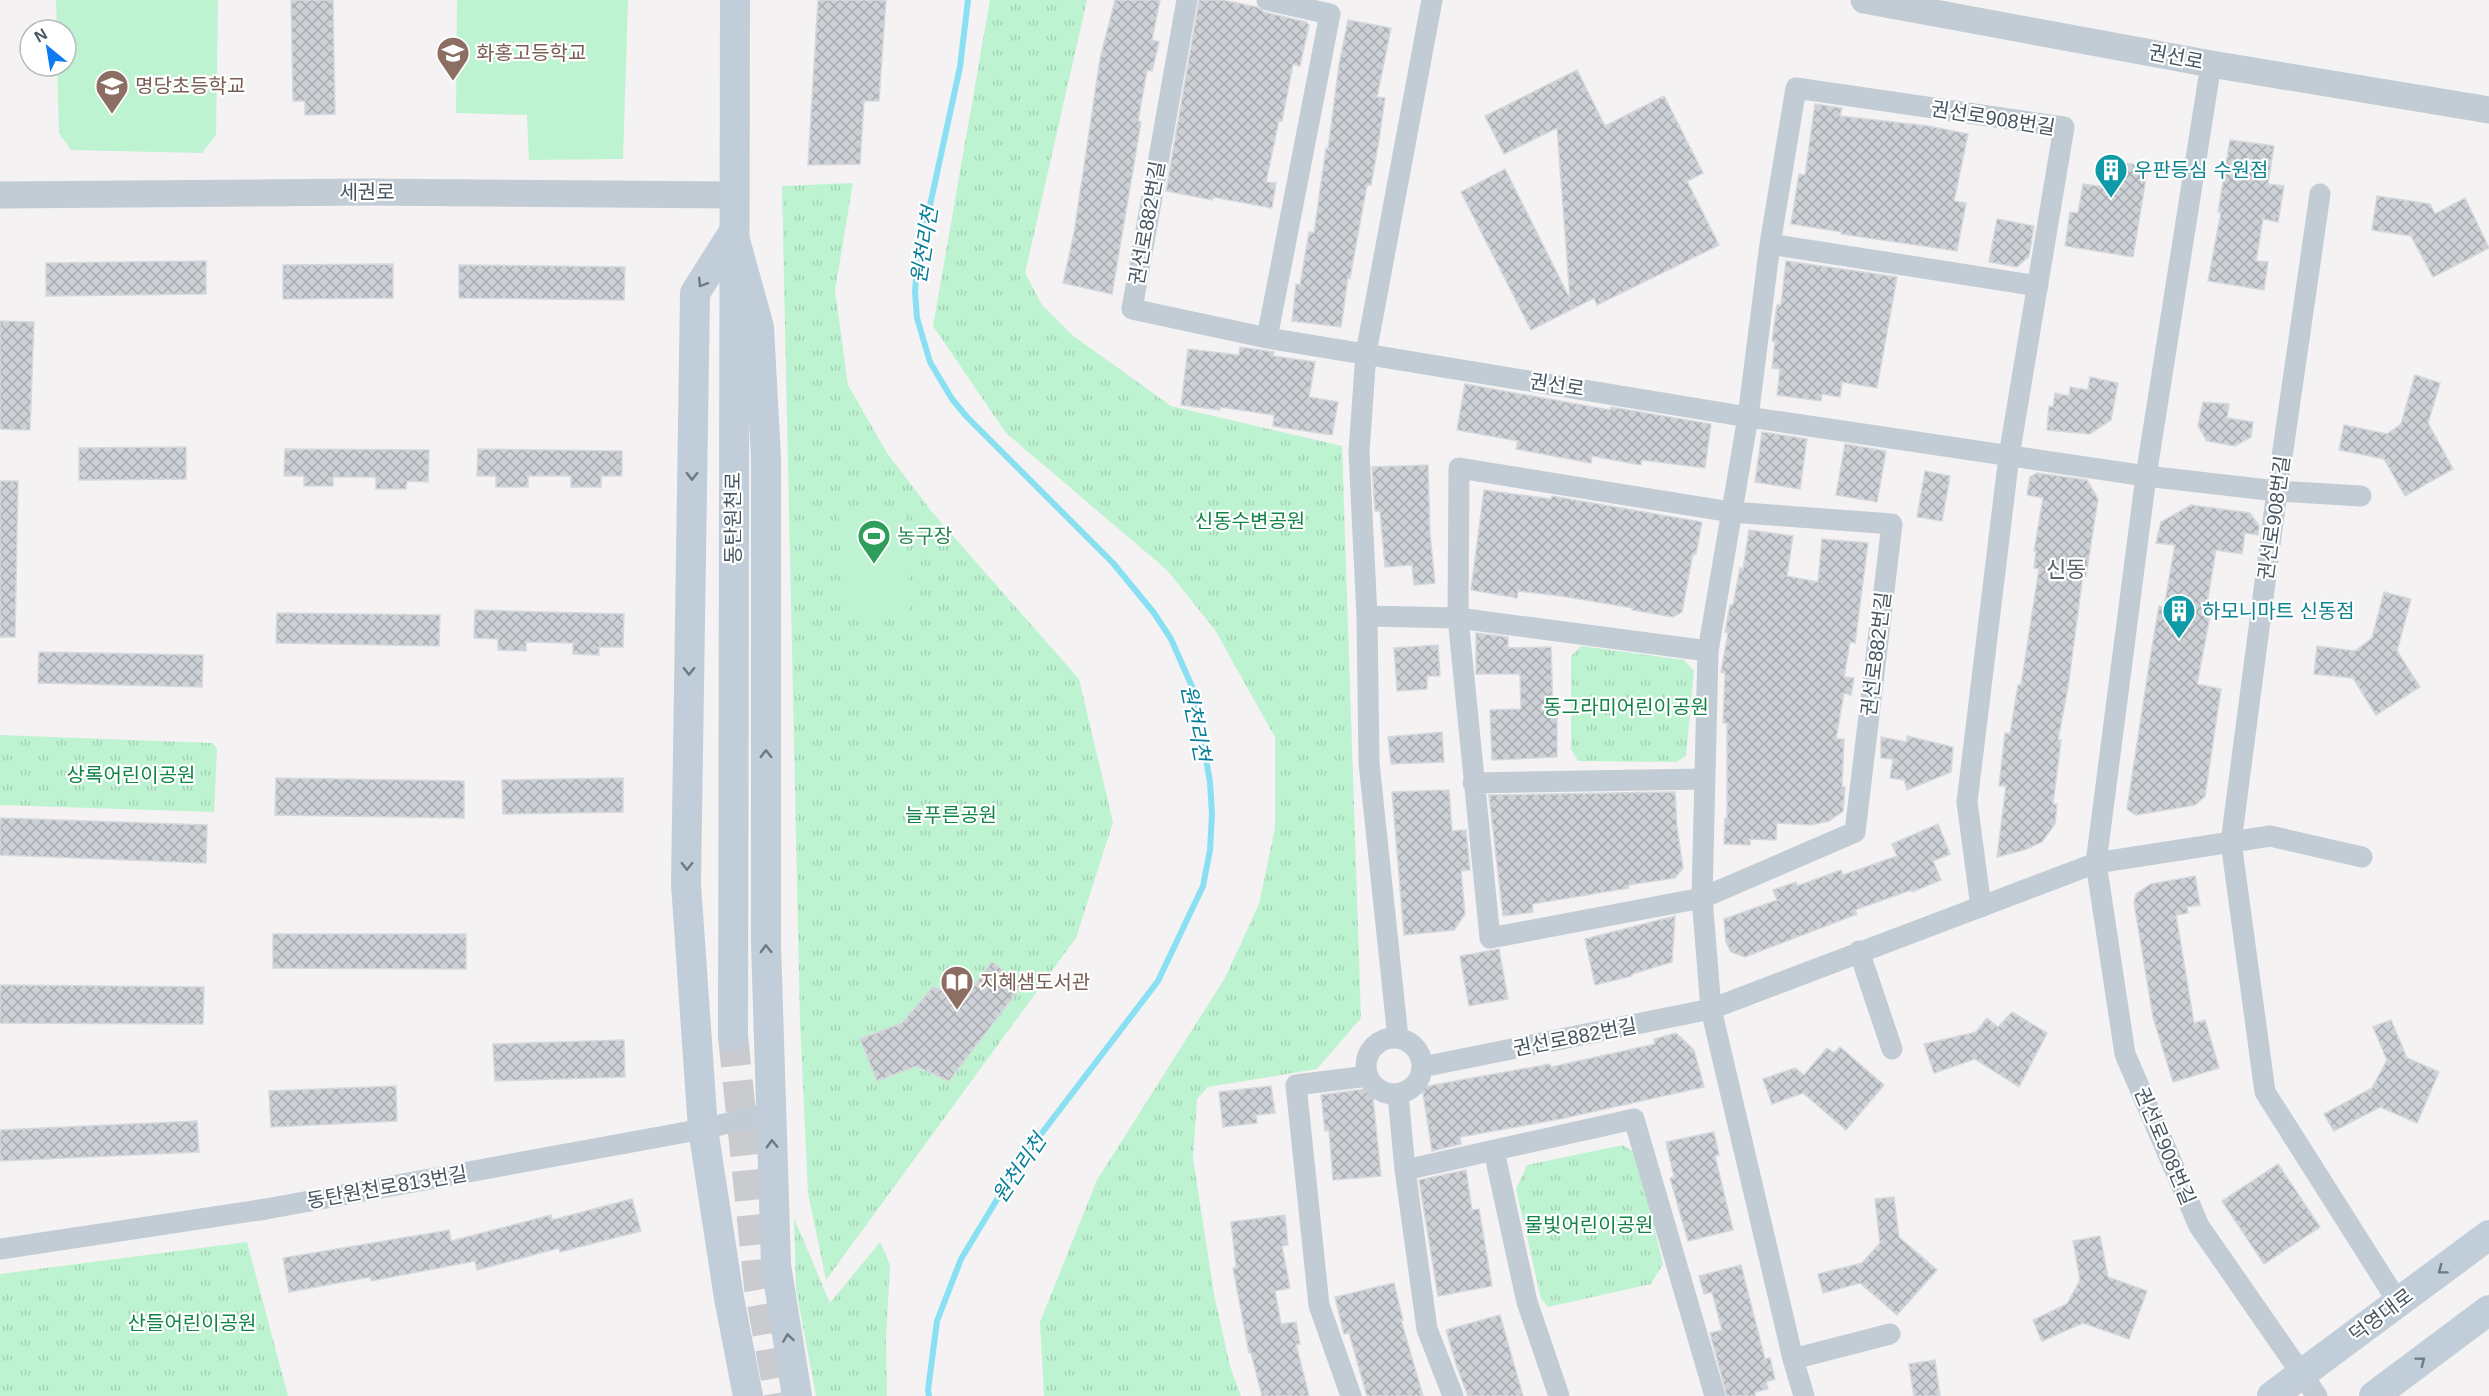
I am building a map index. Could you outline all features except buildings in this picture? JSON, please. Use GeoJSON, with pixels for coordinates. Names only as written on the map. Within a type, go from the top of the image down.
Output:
{"type":"FeatureCollection","features":[{"type":"Feature","properties":{"kind":"main road","name":"동탄원천로"},"geometry":{"type":"LineString","coordinates":[[733,1036],[735,0]]}},
{"type":"Feature","properties":{"kind":"main road"},"geometry":{"type":"LineString","coordinates":[[733,233],[759,327],[766,458],[766,943],[776,1264],[796,1396]]}},
{"type":"Feature","properties":{"kind":"main road"},"geometry":{"type":"LineString","coordinates":[[733,233],[695,293],[686,884],[703,1129],[729,1298],[748,1396]]}},
{"type":"Feature","properties":{"kind":"main road","name":"덕영대로"},"geometry":{"type":"LineString","coordinates":[[2272,1396],[2309,1385],[2398,1302],[2489,1235]]}},
{"type":"Feature","properties":{"kind":"main road"},"geometry":{"type":"LineString","coordinates":[[2374,1396],[2489,1310]]}},
{"type":"Feature","properties":{"kind":"street","name":"권선로882번길"},"geometry":{"type":"LineString","coordinates":[[1188,0],[1132,309],[1267,338],[1366,353]]}},
{"type":"Feature","properties":{"kind":"street"},"geometry":{"type":"LineString","coordinates":[[1267,0],[1330,14],[1267,338]]}},
{"type":"Feature","properties":{"kind":"street"},"geometry":{"type":"LineString","coordinates":[[1398,1038],[1369,763],[1367,616],[1359,452],[1366,353],[1432,0]]}},
{"type":"Feature","properties":{"kind":"street","name":"권선로"},"geometry":{"type":"LineString","coordinates":[[1864,0],[2211,64],[2489,110]]}},
{"type":"Feature","properties":{"kind":"street","name":"권선로908번길"},"geometry":{"type":"LineString","coordinates":[[2211,64],[2146,476],[2096,863],[2126,1054],[2199,1226],[2309,1385]]}},
{"type":"Feature","properties":{"kind":"street","name":"권선로908번길"},"geometry":{"type":"LineString","coordinates":[[1708,651],[1748,417],[1770,244],[1796,88],[2064,127],[2038,286]]}},
{"type":"Feature","properties":{"kind":"street","name":"세권로"},"geometry":{"type":"LineString","coordinates":[[0,195],[378,192],[733,195]]}},
{"type":"Feature","properties":{"kind":"street","name":"권선로908번길"},"geometry":{"type":"LineString","coordinates":[[2320,195],[2277,491],[2231,842],[2265,1092],[2398,1302]]}},
{"type":"Feature","properties":{"kind":"street"},"geometry":{"type":"LineString","coordinates":[[1770,244],[2038,286],[2009,456],[1967,802],[1981,907]]}},
{"type":"Feature","properties":{"kind":"street","name":"권선로"},"geometry":{"type":"LineString","coordinates":[[1366,353],[1748,417]]}},
{"type":"Feature","properties":{"kind":"street"},"geometry":{"type":"LineString","coordinates":[[1748,417],[2146,476],[2277,491],[2361,496]]}},
{"type":"Feature","properties":{"kind":"street","name":"권선로882번길"},"geometry":{"type":"LineString","coordinates":[[1459,468],[1731,512],[1892,524],[1855,832],[1702,898],[1490,938],[1458,618],[1459,468]]}},
{"type":"Feature","properties":{"kind":"street"},"geometry":{"type":"LineString","coordinates":[[1367,616],[1458,618],[1708,651],[1702,898],[1711,1010],[1793,1359],[1804,1396]]}},
{"type":"Feature","properties":{"kind":"street"},"geometry":{"type":"LineString","coordinates":[[1473,783],[1704,779]]}},
{"type":"Feature","properties":{"kind":"street"},"geometry":{"type":"LineString","coordinates":[[2096,863],[2270,836],[2362,857]]}},
{"type":"Feature","properties":{"kind":"street","name":"권선로882번길"},"geometry":{"type":"LineString","coordinates":[[1422,1067],[1711,1010],[1859,951],[2096,863]]}},
{"type":"Feature","properties":{"kind":"street"},"geometry":{"type":"LineString","coordinates":[[1859,951],[1892,1049]]}},
{"type":"Feature","properties":{"kind":"street"},"geometry":{"type":"LineString","coordinates":[[1398,1038],[1413,1045],[1418,1052],[1422,1067],[1415,1085],[1398,1094],[1389,1094],[1380,1090],[1368,1076],[1366,1067],[1372,1049],[1388,1039],[1398,1038]]}},
{"type":"Feature","properties":{"kind":"street"},"geometry":{"type":"LineString","coordinates":[[1351,1396],[1319,1305],[1296,1085],[1368,1076]]}},
{"type":"Feature","properties":{"kind":"street"},"geometry":{"type":"LineString","coordinates":[[1398,1094],[1405,1170],[1427,1329],[1453,1396]]}},
{"type":"Feature","properties":{"kind":"street","name":"동탄원천로813번길"},"geometry":{"type":"LineString","coordinates":[[0,1249],[266,1209],[703,1129],[771,1113]]}},
{"type":"Feature","properties":{"kind":"street"},"geometry":{"type":"LineString","coordinates":[[1405,1170],[1634,1119],[1715,1396]]}},
{"type":"Feature","properties":{"kind":"street"},"geometry":{"type":"LineString","coordinates":[[1494,1151],[1527,1302],[1559,1396]]}},
{"type":"Feature","properties":{"kind":"street"},"geometry":{"type":"LineString","coordinates":[[1793,1359],[1890,1334]]}},
{"type":"Feature","properties":{"kind":"green space","name":"명당초등학교"},"geometry":{"type":"Polygon","coordinates":[[[56,0],[218,0],[216,135],[202,153],[71,150],[59,133],[57,78],[78,78],[78,18],[57,18],[56,0]]]}},
{"type":"Feature","properties":{"kind":"green space"},"geometry":{"type":"Polygon","coordinates":[[[457,0],[628,0],[623,159],[529,160],[527,115],[456,113],[457,0]]]}},
{"type":"Feature","properties":{"kind":"green space","name":"신동수변공원"},"geometry":{"type":"Polygon","coordinates":[[[990,0],[1087,0],[1025,273],[1042,305],[1072,335],[1171,406],[1342,446],[1361,1018],[1317,1069],[1208,1087],[1197,1099],[1193,1158],[1214,1294],[1230,1366],[1241,1396],[1044,1396],[1040,1322],[1097,1180],[1225,978],[1259,904],[1275,828],[1275,737],[1215,630],[1167,570],[1006,433],[933,326],[990,0]]]}},
{"type":"Feature","properties":{"kind":"green space","name":"늘푸른공원"},"geometry":{"type":"Polygon","coordinates":[[[853,183],[835,290],[848,385],[887,453],[932,512],[1079,679],[1113,822],[1076,938],[826,1280],[808,1193],[800,1022],[782,186],[853,183]]]}},
{"type":"Feature","properties":{"kind":"green space","name":"농구장"},"geometry":{"type":"Polygon","coordinates":[[[906,511],[909,617],[842,619],[839,514],[906,511]]]}},
{"type":"Feature","properties":{"kind":"green space","name":"동그라미어린이공원"},"geometry":{"type":"Polygon","coordinates":[[[1581,646],[1684,660],[1694,671],[1686,756],[1676,762],[1578,761],[1571,749],[1571,656],[1581,646]]]}},
{"type":"Feature","properties":{"kind":"green space","name":"상록어린이공원"},"geometry":{"type":"Polygon","coordinates":[[[0,735],[212,743],[217,748],[214,812],[0,805],[0,735]]]}},
{"type":"Feature","properties":{"kind":"green space","name":"물빛어린이공원"},"geometry":{"type":"Polygon","coordinates":[[[1623,1145],[1636,1154],[1663,1264],[1651,1284],[1548,1307],[1541,1298],[1516,1189],[1527,1165],[1623,1145]]]}},
{"type":"Feature","properties":{"kind":"green space"},"geometry":{"type":"Polygon","coordinates":[[[794,1218],[830,1303],[880,1242],[890,1265],[886,1340],[887,1396],[816,1396],[796,1289],[794,1218]]]}},
{"type":"Feature","properties":{"kind":"green space","name":"산들어린이공원"},"geometry":{"type":"Polygon","coordinates":[[[247,1242],[288,1396],[0,1396],[0,1274],[247,1242]]]}},
{"type":"Feature","properties":{"kind":"waterway","name":"원천리천"},"geometry":{"type":"LineString","coordinates":[[929,1396],[937,1321],[961,1259],[1019,1163],[1158,981],[1203,886],[1210,850],[1212,814],[1210,782],[1194,691],[1171,639],[1154,613],[1113,563],[967,417],[952,399],[930,362],[917,318],[915,292],[917,265],[960,67],[968,0]]}},
{"type":"Feature","properties":{"kind":"tunnel"},"geometry":{"type":"LineString","coordinates":[[733,1036],[759,1287],[779,1396]]}},
{"type":"Feature","properties":{"kind":"place","name":"화홍고등학교"},"geometry":{"type":"Point","coordinates":[453,82]}},
{"type":"Feature","properties":{"kind":"place","name":"명당초등학교"},"geometry":{"type":"Point","coordinates":[112,115]}},
{"type":"Feature","properties":{"kind":"place","name":"우판등심 수원점"},"geometry":{"type":"Point","coordinates":[2111,199]}},
{"type":"Feature","properties":{"kind":"place","name":"농구장"},"geometry":{"type":"Point","coordinates":[874,565]}},
{"type":"Feature","properties":{"kind":"place","name":"하모니마트 신동점"},"geometry":{"type":"Point","coordinates":[2179,640]}},
{"type":"Feature","properties":{"kind":"place","name":"지혜샘도서관"},"geometry":{"type":"Point","coordinates":[957,1011]}},
{"type":"Feature","properties":{"kind":"district","name":"신동"},"geometry":{"type":"Point","coordinates":[2066,569]}}]}
